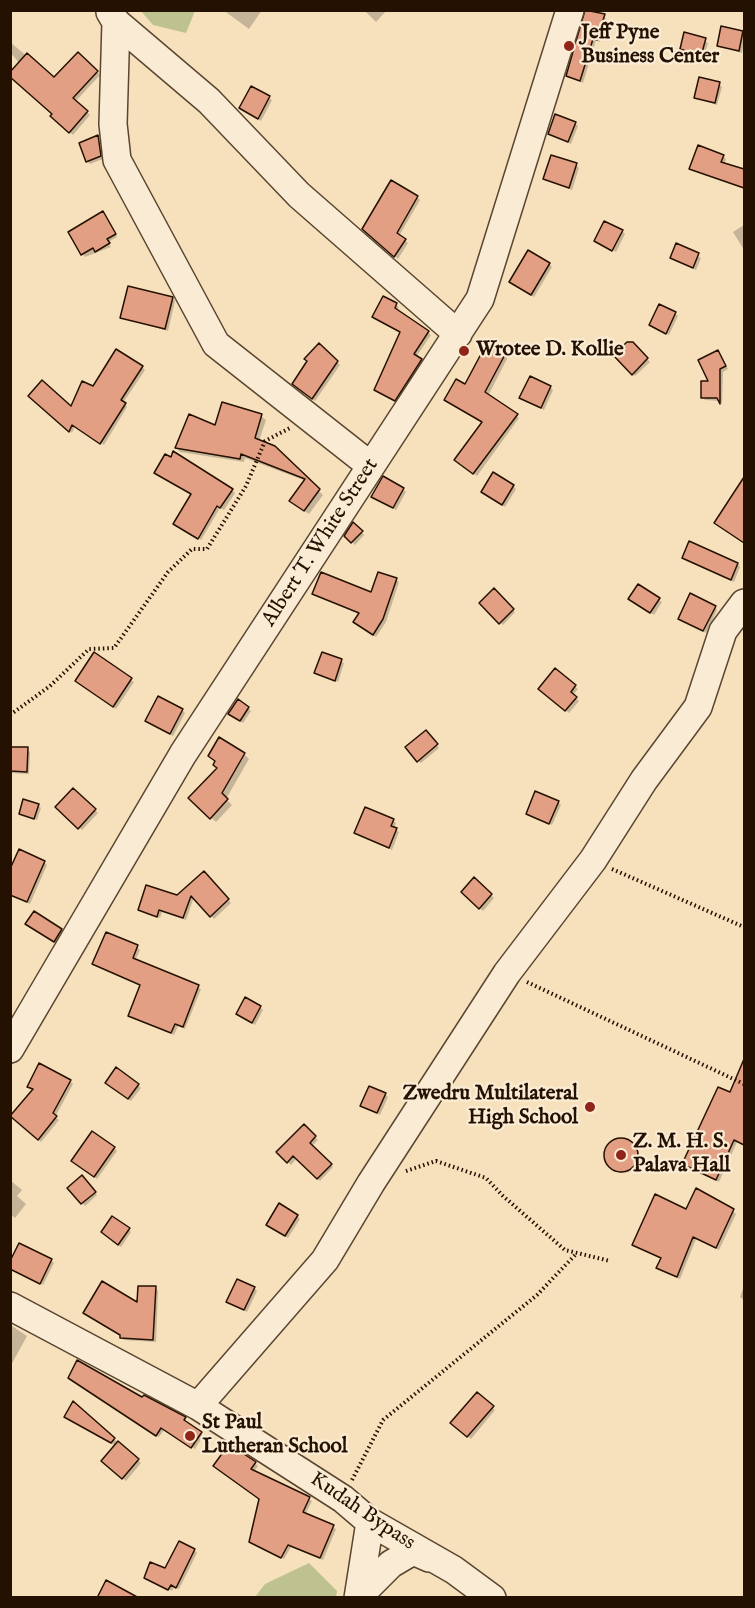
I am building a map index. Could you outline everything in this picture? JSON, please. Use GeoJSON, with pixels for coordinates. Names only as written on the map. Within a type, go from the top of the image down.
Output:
{"type":"FeatureCollection","features":[{"type":"Feature","properties":{"kind":"street","name":"Albert T. White Street"},"geometry":{"type":"LineString","coordinates":[[10,1049],[183,754],[480,299],[570,10]]}},
{"type":"Feature","properties":{"kind":"street"},"geometry":{"type":"LineString","coordinates":[[113,16],[209,101],[299,195],[458,334]]}},
{"type":"Feature","properties":{"kind":"street"},"geometry":{"type":"LineString","coordinates":[[113,16],[113,123],[117,160],[216,344],[371,466]]}},
{"type":"Feature","properties":{"kind":"street"},"geometry":{"type":"LineString","coordinates":[[198,1406],[325,1260],[371,1183],[507,973],[592,860],[644,780],[698,707],[723,631],[744,603]]}},
{"type":"Feature","properties":{"kind":"street","name":"Kudah Bypass"},"geometry":{"type":"LineString","coordinates":[[10,1306],[198,1406],[343,1499],[370,1522],[454,1570],[492,1598]]}},
{"type":"Feature","properties":{"kind":"street"},"geometry":{"type":"LineString","coordinates":[[358,1597],[370,1522]]}},
{"type":"Feature","properties":{"kind":"street"},"geometry":{"type":"LineString","coordinates":[[358,1597],[391,1564],[413,1551],[454,1570]]}},
{"type":"Feature","properties":{"kind":"path"},"geometry":{"type":"LineString","coordinates":[[10,715],[50,686],[88,649],[114,648],[168,572],[192,549],[207,549],[246,486],[265,441],[296,425],[316,424]]}},
{"type":"Feature","properties":{"kind":"path"},"geometry":{"type":"LineString","coordinates":[[592,860],[744,927]]}},
{"type":"Feature","properties":{"kind":"path"},"geometry":{"type":"LineString","coordinates":[[507,973],[744,1084]]}},
{"type":"Feature","properties":{"kind":"path"},"geometry":{"type":"LineString","coordinates":[[371,1183],[436,1161],[486,1178],[565,1250],[610,1261]]}},
{"type":"Feature","properties":{"kind":"path"},"geometry":{"type":"LineString","coordinates":[[343,1499],[383,1420],[537,1295],[578,1253]]}},
{"type":"Feature","properties":{"kind":"green space"},"geometry":{"type":"Polygon","coordinates":[[[141,11],[195,11],[186,33],[153,25],[141,11]]]}},
{"type":"Feature","properties":{"kind":"green space"},"geometry":{"type":"Polygon","coordinates":[[[309,1563],[337,1591],[336,1597],[255,1597],[265,1584],[309,1563]]]}},
{"type":"Feature","properties":{"kind":"building"},"geometry":{"type":"Polygon","coordinates":[[[585,10],[605,14],[597,40],[593,39],[580,81],[566,76],[585,10]]]}},
{"type":"Feature","properties":{"kind":"building"},"geometry":{"type":"Polygon","coordinates":[[[721,26],[743,31],[739,51],[717,46],[721,26]]]}},
{"type":"Feature","properties":{"kind":"building"},"geometry":{"type":"Polygon","coordinates":[[[684,32],[706,38],[701,56],[680,49],[684,32]]]}},
{"type":"Feature","properties":{"kind":"building"},"geometry":{"type":"Polygon","coordinates":[[[78,52],[98,71],[73,98],[88,111],[69,133],[50,116],[52,114],[10,77],[10,72],[27,53],[54,77],[78,52]]]}},
{"type":"Feature","properties":{"kind":"building"},"geometry":{"type":"Polygon","coordinates":[[[699,77],[720,82],[715,103],[694,98],[699,77]]]}},
{"type":"Feature","properties":{"kind":"building"},"geometry":{"type":"Polygon","coordinates":[[[251,86],[270,96],[258,119],[239,108],[251,86]]]}},
{"type":"Feature","properties":{"kind":"building"},"geometry":{"type":"Polygon","coordinates":[[[555,114],[576,122],[568,142],[548,134],[555,114]]]}},
{"type":"Feature","properties":{"kind":"building"},"geometry":{"type":"Polygon","coordinates":[[[98,135],[101,156],[86,162],[79,143],[98,135]]]}},
{"type":"Feature","properties":{"kind":"building"},"geometry":{"type":"Polygon","coordinates":[[[698,145],[724,155],[721,162],[744,169],[744,188],[689,169],[698,145]]]}},
{"type":"Feature","properties":{"kind":"building"},"geometry":{"type":"Polygon","coordinates":[[[551,155],[577,163],[569,188],[543,179],[551,155]]]}},
{"type":"Feature","properties":{"kind":"building"},"geometry":{"type":"Polygon","coordinates":[[[391,180],[418,196],[397,233],[406,239],[394,257],[362,229],[391,180]]]}},
{"type":"Feature","properties":{"kind":"building"},"geometry":{"type":"Polygon","coordinates":[[[103,211],[116,234],[107,239],[110,243],[95,252],[93,248],[81,255],[68,232],[103,211]]]}},
{"type":"Feature","properties":{"kind":"building"},"geometry":{"type":"Polygon","coordinates":[[[604,221],[623,230],[612,251],[594,241],[604,221]]]}},
{"type":"Feature","properties":{"kind":"building"},"geometry":{"type":"Polygon","coordinates":[[[676,243],[699,253],[693,268],[670,258],[676,243]]]}},
{"type":"Feature","properties":{"kind":"building"},"geometry":{"type":"Polygon","coordinates":[[[528,250],[550,263],[531,295],[509,282],[528,250]]]}},
{"type":"Feature","properties":{"kind":"building"},"geometry":{"type":"Polygon","coordinates":[[[128,286],[173,297],[165,329],[120,318],[128,286]]]}},
{"type":"Feature","properties":{"kind":"building"},"geometry":{"type":"Polygon","coordinates":[[[383,296],[397,303],[395,308],[429,331],[414,354],[422,359],[395,401],[374,390],[400,332],[372,317],[383,296]]]}},
{"type":"Feature","properties":{"kind":"building"},"geometry":{"type":"Polygon","coordinates":[[[659,304],[676,312],[666,334],[649,325],[659,304]]]}},
{"type":"Feature","properties":{"kind":"building"},"geometry":{"type":"Polygon","coordinates":[[[489,339],[508,349],[485,392],[518,414],[473,474],[454,460],[482,422],[444,400],[456,379],[465,384],[489,339]]]}},
{"type":"Feature","properties":{"kind":"building"},"geometry":{"type":"Polygon","coordinates":[[[627,342],[633,342],[648,358],[632,375],[613,355],[627,342]]]}},
{"type":"Feature","properties":{"kind":"building"},"geometry":{"type":"Polygon","coordinates":[[[319,343],[338,361],[312,399],[292,384],[307,361],[304,359],[319,343]]]}},
{"type":"Feature","properties":{"kind":"building"},"geometry":{"type":"Polygon","coordinates":[[[116,349],[143,366],[121,400],[126,403],[100,444],[72,425],[69,432],[28,396],[42,380],[71,406],[82,381],[93,386],[116,349]]]}},
{"type":"Feature","properties":{"kind":"building"},"geometry":{"type":"Polygon","coordinates":[[[718,350],[726,366],[720,369],[720,404],[717,398],[701,398],[701,381],[708,381],[698,360],[718,350]]]}},
{"type":"Feature","properties":{"kind":"building"},"geometry":{"type":"Polygon","coordinates":[[[530,376],[551,386],[541,408],[519,398],[530,376]]]}},
{"type":"Feature","properties":{"kind":"building"},"geometry":{"type":"Polygon","coordinates":[[[222,402],[262,414],[255,438],[275,446],[320,489],[304,511],[289,501],[305,479],[241,454],[240,459],[175,448],[189,414],[215,425],[222,402]]]}},
{"type":"Feature","properties":{"kind":"building"},"geometry":{"type":"Polygon","coordinates":[[[173,451],[233,489],[220,508],[217,506],[198,539],[173,524],[191,494],[154,473],[165,454],[171,457],[173,451]]]}},
{"type":"Feature","properties":{"kind":"building"},"geometry":{"type":"Polygon","coordinates":[[[493,472],[514,485],[502,505],[481,492],[493,472]]]}},
{"type":"Feature","properties":{"kind":"building"},"geometry":{"type":"Polygon","coordinates":[[[383,476],[404,488],[393,508],[371,497],[383,476]]]}},
{"type":"Feature","properties":{"kind":"building"},"geometry":{"type":"Polygon","coordinates":[[[744,477],[744,543],[714,523],[744,477]]]}},
{"type":"Feature","properties":{"kind":"building"},"geometry":{"type":"Polygon","coordinates":[[[353,522],[363,531],[351,543],[344,536],[353,522]]]}},
{"type":"Feature","properties":{"kind":"building"},"geometry":{"type":"Polygon","coordinates":[[[689,541],[738,563],[731,580],[682,558],[689,541]]]}},
{"type":"Feature","properties":{"kind":"building"},"geometry":{"type":"Polygon","coordinates":[[[321,572],[371,592],[378,572],[397,578],[383,619],[373,635],[353,622],[359,613],[312,594],[321,572]]]}},
{"type":"Feature","properties":{"kind":"building"},"geometry":{"type":"Polygon","coordinates":[[[638,584],[660,598],[650,613],[628,599],[638,584]]]}},
{"type":"Feature","properties":{"kind":"building"},"geometry":{"type":"Polygon","coordinates":[[[494,588],[514,609],[499,624],[479,603],[494,588]]]}},
{"type":"Feature","properties":{"kind":"building"},"geometry":{"type":"Polygon","coordinates":[[[690,593],[716,606],[703,631],[678,619],[690,593]]]}},
{"type":"Feature","properties":{"kind":"building"},"geometry":{"type":"Polygon","coordinates":[[[94,652],[132,678],[113,707],[75,681],[94,652]]]}},
{"type":"Feature","properties":{"kind":"building"},"geometry":{"type":"Polygon","coordinates":[[[322,652],[342,659],[335,681],[314,673],[322,652]]]}},
{"type":"Feature","properties":{"kind":"building"},"geometry":{"type":"Polygon","coordinates":[[[555,668],[576,685],[571,692],[577,697],[565,711],[538,689],[555,668]]]}},
{"type":"Feature","properties":{"kind":"building"},"geometry":{"type":"Polygon","coordinates":[[[158,696],[183,709],[170,734],[145,721],[158,696]]]}},
{"type":"Feature","properties":{"kind":"building"},"geometry":{"type":"Polygon","coordinates":[[[238,699],[249,707],[240,721],[228,714],[238,699]]]}},
{"type":"Feature","properties":{"kind":"building"},"geometry":{"type":"Polygon","coordinates":[[[426,730],[438,744],[417,762],[405,747],[426,730]]]}},
{"type":"Feature","properties":{"kind":"building"},"geometry":{"type":"Polygon","coordinates":[[[219,737],[245,753],[222,793],[228,799],[210,819],[188,798],[217,768],[213,765],[215,761],[208,756],[219,737]]]}},
{"type":"Feature","properties":{"kind":"building"},"geometry":{"type":"Polygon","coordinates":[[[10,747],[28,747],[27,772],[10,771],[10,747]]]}},
{"type":"Feature","properties":{"kind":"building"},"geometry":{"type":"Polygon","coordinates":[[[73,788],[96,809],[78,829],[55,807],[73,788]]]}},
{"type":"Feature","properties":{"kind":"building"},"geometry":{"type":"Polygon","coordinates":[[[535,791],[559,801],[549,824],[526,814],[535,791]]]}},
{"type":"Feature","properties":{"kind":"building"},"geometry":{"type":"Polygon","coordinates":[[[23,799],[39,804],[34,819],[19,814],[23,799]]]}},
{"type":"Feature","properties":{"kind":"building"},"geometry":{"type":"Polygon","coordinates":[[[365,807],[394,819],[391,826],[397,828],[389,848],[354,833],[365,807]]]}},
{"type":"Feature","properties":{"kind":"building"},"geometry":{"type":"Polygon","coordinates":[[[19,849],[45,861],[27,902],[10,895],[10,869],[19,849]]]}},
{"type":"Feature","properties":{"kind":"building"},"geometry":{"type":"Polygon","coordinates":[[[204,871],[229,899],[210,917],[191,896],[183,918],[159,910],[157,917],[138,910],[146,885],[177,895],[204,871]]]}},
{"type":"Feature","properties":{"kind":"building"},"geometry":{"type":"Polygon","coordinates":[[[474,877],[492,894],[479,909],[461,892],[474,877]]]}},
{"type":"Feature","properties":{"kind":"building"},"geometry":{"type":"Polygon","coordinates":[[[34,911],[62,929],[54,942],[25,924],[34,911]]]}},
{"type":"Feature","properties":{"kind":"building"},"geometry":{"type":"Polygon","coordinates":[[[106,932],[138,945],[133,958],[199,985],[183,1027],[175,1024],[171,1033],[128,1016],[140,985],[92,964],[106,932]]]}},
{"type":"Feature","properties":{"kind":"building"},"geometry":{"type":"Polygon","coordinates":[[[245,997],[261,1006],[252,1023],[236,1014],[245,997]]]}},
{"type":"Feature","properties":{"kind":"building"},"geometry":{"type":"Polygon","coordinates":[[[744,1059],[744,1145],[734,1140],[716,1180],[682,1164],[718,1087],[730,1092],[744,1059]]]}},
{"type":"Feature","properties":{"kind":"building"},"geometry":{"type":"Polygon","coordinates":[[[39,1063],[71,1080],[53,1113],[57,1116],[38,1140],[10,1116],[33,1089],[27,1087],[39,1063]]]}},
{"type":"Feature","properties":{"kind":"building"},"geometry":{"type":"Polygon","coordinates":[[[116,1067],[139,1084],[128,1099],[105,1083],[116,1067]]]}},
{"type":"Feature","properties":{"kind":"building"},"geometry":{"type":"Polygon","coordinates":[[[369,1086],[386,1093],[377,1113],[360,1106],[369,1086]]]}},
{"type":"Feature","properties":{"kind":"building"},"geometry":{"type":"Polygon","coordinates":[[[304,1124],[316,1136],[310,1143],[332,1164],[317,1179],[293,1156],[287,1163],[276,1152],[304,1124]]]}},
{"type":"Feature","properties":{"kind":"building"},"geometry":{"type":"Polygon","coordinates":[[[92,1131],[115,1147],[94,1177],[71,1161],[92,1131]]]}},
{"type":"Feature","properties":{"kind":"building","name":"Z. M. H. S. Palava Hall"},"geometry":{"type":"Polygon","coordinates":[[[621,1138],[633,1143],[638,1155],[633,1167],[621,1172],[609,1167],[604,1155],[609,1143],[621,1138]]]}},
{"type":"Feature","properties":{"kind":"building"},"geometry":{"type":"Polygon","coordinates":[[[82,1175],[96,1192],[81,1204],[67,1188],[82,1175]]]}},
{"type":"Feature","properties":{"kind":"building"},"geometry":{"type":"Polygon","coordinates":[[[696,1188],[734,1209],[716,1248],[693,1237],[677,1277],[656,1268],[661,1258],[632,1245],[655,1194],[686,1209],[696,1188]]]}},
{"type":"Feature","properties":{"kind":"building"},"geometry":{"type":"Polygon","coordinates":[[[279,1203],[298,1215],[285,1236],[266,1225],[279,1203]]]}},
{"type":"Feature","properties":{"kind":"building"},"geometry":{"type":"Polygon","coordinates":[[[112,1216],[130,1228],[118,1245],[101,1232],[112,1216]]]}},
{"type":"Feature","properties":{"kind":"building"},"geometry":{"type":"Polygon","coordinates":[[[19,1243],[52,1259],[40,1284],[10,1269],[10,1261],[19,1243]]]}},
{"type":"Feature","properties":{"kind":"building"},"geometry":{"type":"Polygon","coordinates":[[[237,1279],[255,1287],[244,1310],[226,1302],[237,1279]]]}},
{"type":"Feature","properties":{"kind":"building"},"geometry":{"type":"Polygon","coordinates":[[[102,1281],[137,1302],[138,1286],[156,1286],[153,1340],[120,1338],[120,1335],[83,1313],[102,1281]]]}},
{"type":"Feature","properties":{"kind":"building"},"geometry":{"type":"Polygon","coordinates":[[[77,1360],[142,1397],[144,1395],[186,1417],[184,1420],[202,1432],[191,1448],[161,1428],[156,1436],[68,1378],[77,1360]]]}},
{"type":"Feature","properties":{"kind":"building"},"geometry":{"type":"Polygon","coordinates":[[[477,1392],[494,1406],[467,1437],[450,1423],[477,1392]]]}},
{"type":"Feature","properties":{"kind":"building"},"geometry":{"type":"Polygon","coordinates":[[[73,1401],[115,1438],[111,1443],[64,1417],[73,1401]]]}},
{"type":"Feature","properties":{"kind":"building"},"geometry":{"type":"Polygon","coordinates":[[[118,1441],[139,1459],[122,1479],[101,1461],[118,1441]]]}},
{"type":"Feature","properties":{"kind":"building"},"geometry":{"type":"Polygon","coordinates":[[[229,1444],[256,1462],[251,1469],[310,1497],[303,1512],[334,1525],[320,1558],[288,1545],[281,1558],[249,1542],[259,1499],[213,1466],[229,1444]]]}},
{"type":"Feature","properties":{"kind":"building"},"geometry":{"type":"Polygon","coordinates":[[[179,1541],[195,1549],[176,1588],[171,1585],[168,1590],[144,1578],[150,1562],[165,1568],[179,1541]]]}},
{"type":"Feature","properties":{"kind":"building"},"geometry":{"type":"Polygon","coordinates":[[[106,1580],[139,1598],[97,1598],[106,1580]]]}},
{"type":"Feature","properties":{"kind":"place","name":"Jeff Pyne Business Center"},"geometry":{"type":"Point","coordinates":[569,46]}},
{"type":"Feature","properties":{"kind":"place","name":"Wrotee D. Kollie"},"geometry":{"type":"Point","coordinates":[464,351]}},
{"type":"Feature","properties":{"kind":"place","name":"Zwedru Multilateral High School"},"geometry":{"type":"Point","coordinates":[590,1107]}},
{"type":"Feature","properties":{"kind":"place","name":"Z. M. H. S. Palava Hall"},"geometry":{"type":"Point","coordinates":[621,1155]}},
{"type":"Feature","properties":{"kind":"place","name":"St Paul Lutheran School"},"geometry":{"type":"Point","coordinates":[190,1436]}}]}
